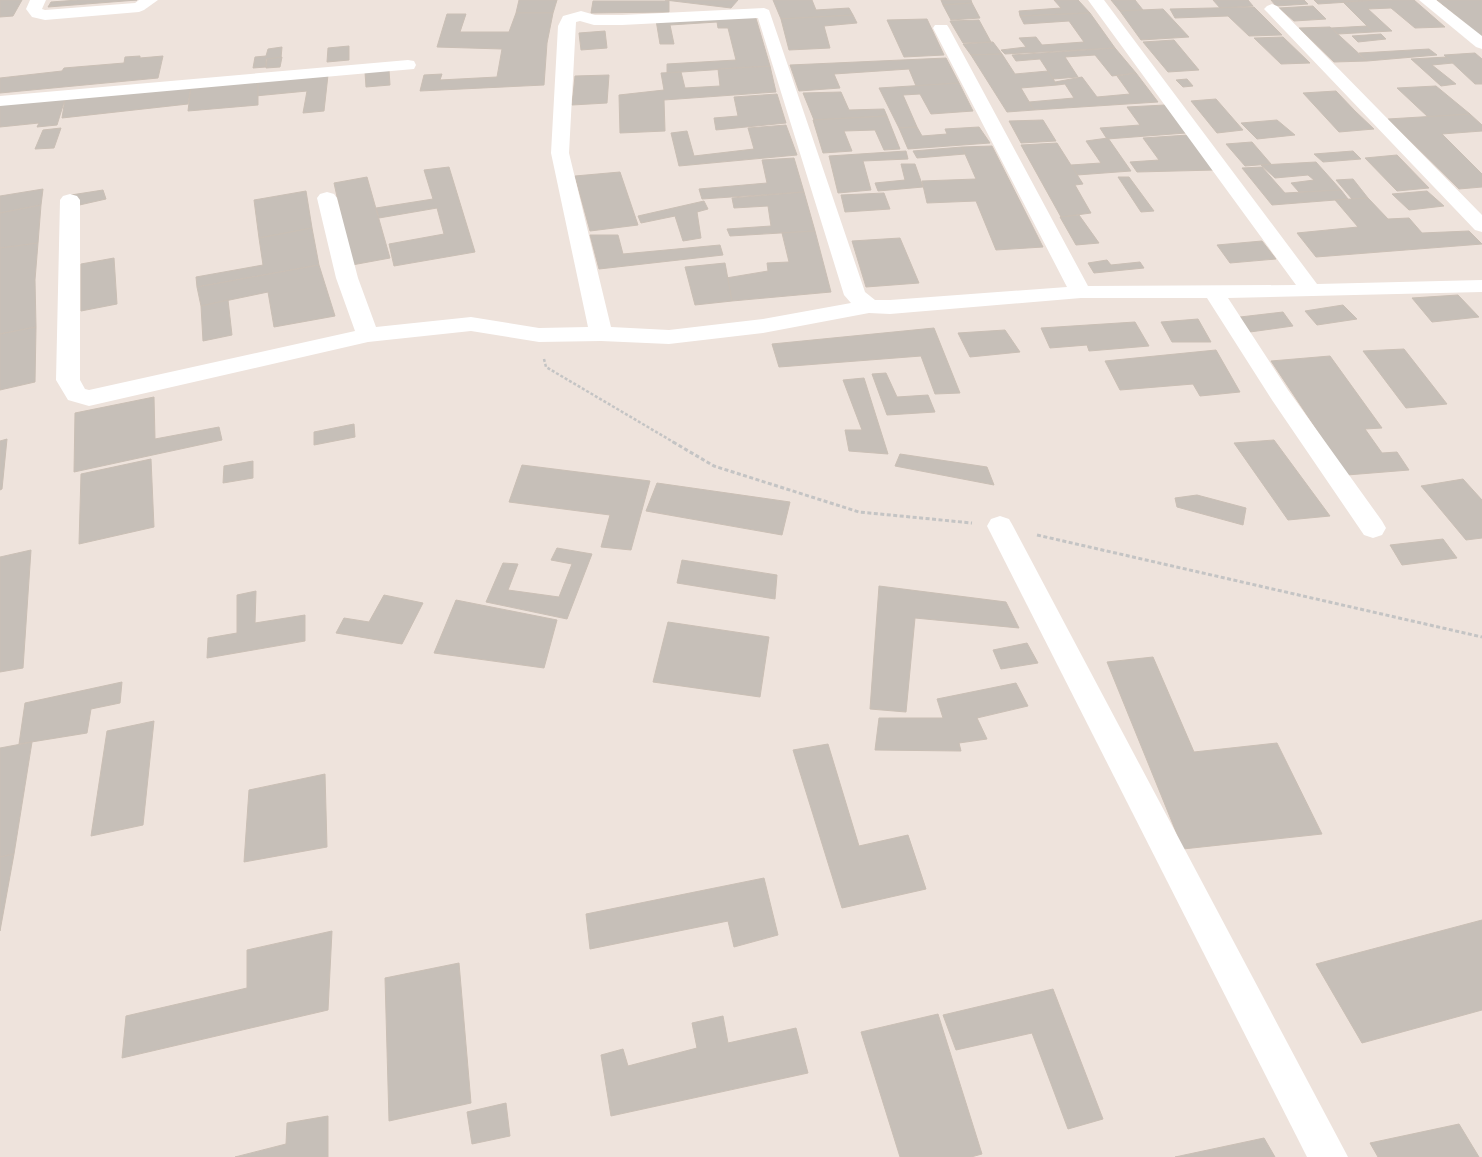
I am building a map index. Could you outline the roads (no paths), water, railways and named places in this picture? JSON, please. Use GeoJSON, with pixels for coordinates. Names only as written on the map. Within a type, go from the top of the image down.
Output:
{"type":"FeatureCollection","features":[{"type":"Feature","properties":{"kind":"street"},"geometry":{"type":"LineString","coordinates":[[38,0],[34,9],[36,14],[46,15],[140,7],[150,0]]}},
{"type":"Feature","properties":{"kind":"street"},"geometry":{"type":"LineString","coordinates":[[1096,0],[1311,291]]}},
{"type":"Feature","properties":{"kind":"street"},"geometry":{"type":"LineString","coordinates":[[1427,0],[1482,44]]}},
{"type":"Feature","properties":{"kind":"street"},"geometry":{"type":"LineString","coordinates":[[601,334],[560,153],[566,26],[569,19],[582,9],[594,20],[764,14],[855,295],[869,306]]}},
{"type":"Feature","properties":{"kind":"street"},"geometry":{"type":"LineString","coordinates":[[1272,9],[1482,226]]}},
{"type":"Feature","properties":{"kind":"street"},"geometry":{"type":"LineString","coordinates":[[941,28],[1081,292]]}},
{"type":"Feature","properties":{"kind":"street"},"geometry":{"type":"LineString","coordinates":[[0,101],[408,65]]}},
{"type":"Feature","properties":{"kind":"street"},"geometry":{"type":"LineString","coordinates":[[327,198],[347,278],[368,335]]}},
{"type":"Feature","properties":{"kind":"street"},"geometry":{"type":"LineString","coordinates":[[70,200],[68,380],[76,395],[89,398],[368,335],[471,324],[539,335],[601,334],[669,337],[764,326],[869,306],[890,307],[1081,292],[1478,291]]}},
{"type":"Feature","properties":{"kind":"street"},"geometry":{"type":"LineString","coordinates":[[1213,291],[1280,395],[1373,528]]}},
{"type":"Feature","properties":{"kind":"street"},"geometry":{"type":"LineString","coordinates":[[1000,526],[1328,1157]]}}]}
